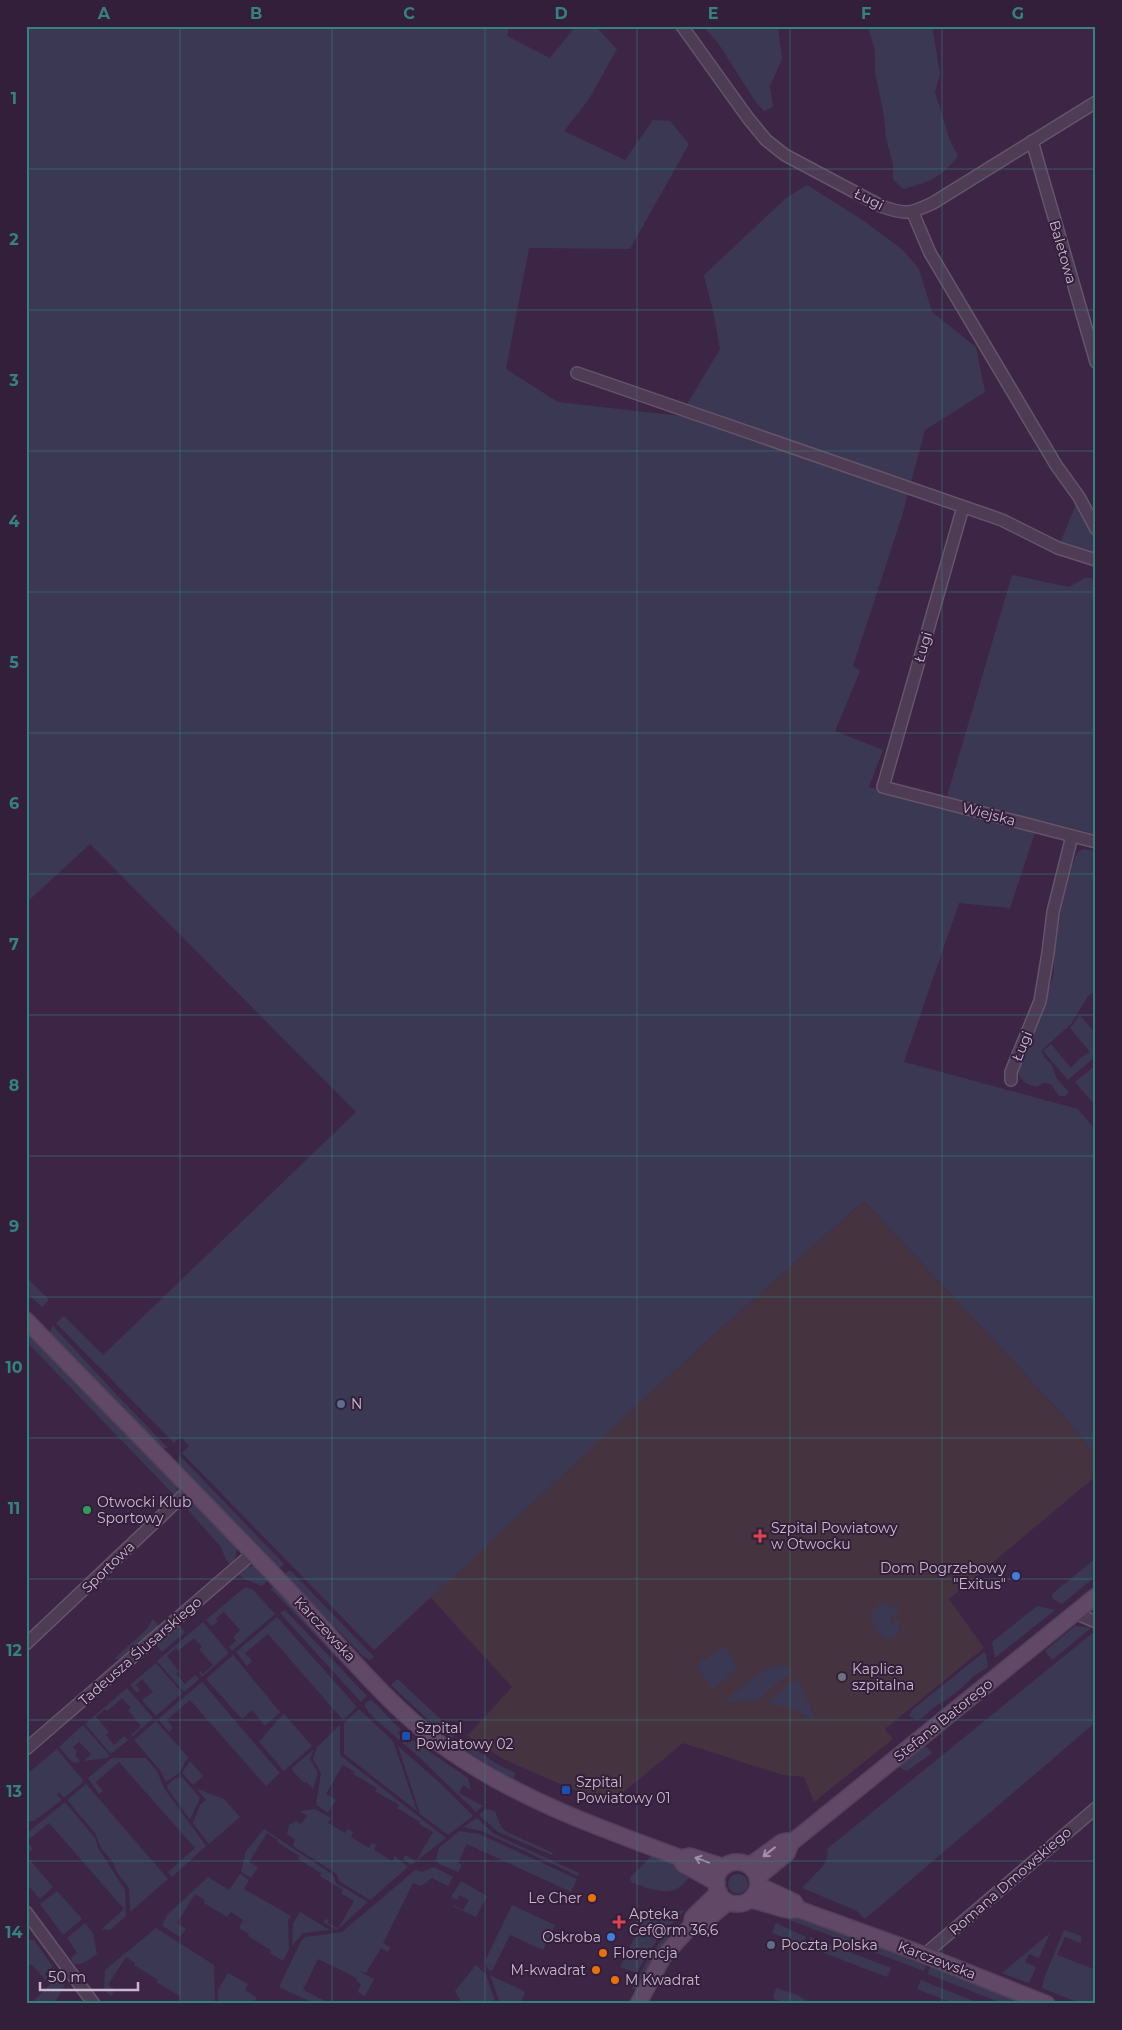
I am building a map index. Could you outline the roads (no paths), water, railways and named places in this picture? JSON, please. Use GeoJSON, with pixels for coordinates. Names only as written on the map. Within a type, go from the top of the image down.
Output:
{"type":"FeatureCollection","features":[{"type":"Feature","properties":{"kind":"main road","name":"Karczewska"},"geometry":{"type":"LineString","coordinates":[[26,1320],[253,1553],[381,1689],[421,1727],[451,1751],[487,1774],[533,1798],[588,1822],[681,1858],[690,1856],[724,1867]]}},
{"type":"Feature","properties":{"kind":"main road","name":"Stefana Batorego"},"geometry":{"type":"LineString","coordinates":[[755,1876],[787,1853],[791,1843],[1096,1596]]}},
{"type":"Feature","properties":{"kind":"main road","name":"Karczewska"},"geometry":{"type":"LineString","coordinates":[[681,1858],[683,1864],[721,1892]]}},
{"type":"Feature","properties":{"kind":"main road"},"geometry":{"type":"LineString","coordinates":[[638,2004],[663,1957],[692,1926],[698,1927],[721,1892],[719,1874],[724,1867],[738,1863],[755,1876],[756,1893],[750,1900],[737,1904],[721,1892]]}},
{"type":"Feature","properties":{"kind":"main road","name":"Karczewska"},"geometry":{"type":"LineString","coordinates":[[755,1876],[794,1902],[798,1909]]}},
{"type":"Feature","properties":{"kind":"main road","name":"Karczewska"},"geometry":{"type":"LineString","coordinates":[[750,1900],[763,1901],[790,1911],[798,1909],[924,1955],[1047,2004]]}},
{"type":"Feature","properties":{"kind":"street","name":"Ługi"},"geometry":{"type":"LineString","coordinates":[[682,26],[748,118],[776,148],[785,155],[881,206],[896,211],[913,212]]}},
{"type":"Feature","properties":{"kind":"street"},"geometry":{"type":"LineString","coordinates":[[1096,102],[934,203],[913,212],[930,253],[1056,465],[1079,497],[1096,528]]}},
{"type":"Feature","properties":{"kind":"street","name":"Baletowa"},"geometry":{"type":"LineString","coordinates":[[1032,141],[1096,362]]}},
{"type":"Feature","properties":{"kind":"street"},"geometry":{"type":"LineString","coordinates":[[577,372],[1002,520],[1058,548],[1096,560]]}},
{"type":"Feature","properties":{"kind":"street","name":"Ługi"},"geometry":{"type":"LineString","coordinates":[[883,786],[963,507]]}},
{"type":"Feature","properties":{"kind":"street","name":"Wiejska"},"geometry":{"type":"LineString","coordinates":[[883,786],[1096,842]]}},
{"type":"Feature","properties":{"kind":"street","name":"Ługi"},"geometry":{"type":"LineString","coordinates":[[1011,1080],[1011,1072],[1040,1001],[1053,912],[1072,836]]}},
{"type":"Feature","properties":{"kind":"street","name":"Sportowa"},"geometry":{"type":"LineString","coordinates":[[26,1644],[190,1489]]}},
{"type":"Feature","properties":{"kind":"street","name":"Tadeusza Ślusarskiego"},"geometry":{"type":"LineString","coordinates":[[26,1749],[253,1553]]}},
{"type":"Feature","properties":{"kind":"street"},"geometry":{"type":"LineString","coordinates":[[1075,1613],[1096,1622]]}},
{"type":"Feature","properties":{"kind":"street","name":"Romana Dmowskiego"},"geometry":{"type":"LineString","coordinates":[[924,1955],[1096,1808]]}},
{"type":"Feature","properties":{"kind":"street"},"geometry":{"type":"LineString","coordinates":[[26,1912],[94,2004]]}},
{"type":"Feature","properties":{"kind":"place","name":"N"},"geometry":{"type":"Point","coordinates":[341,1404]}},
{"type":"Feature","properties":{"kind":"place","name":"Otwocki Klub Sportowy"},"geometry":{"type":"Point","coordinates":[87,1510]}},
{"type":"Feature","properties":{"kind":"place","name":"Szpital Powiatowy w Otwocku"},"geometry":{"type":"Point","coordinates":[760,1536]}},
{"type":"Feature","properties":{"kind":"place","name":"Dom Pogrzebowy \"Exitus\""},"geometry":{"type":"Point","coordinates":[1016,1576]}},
{"type":"Feature","properties":{"kind":"place","name":"Kaplica szpitalna"},"geometry":{"type":"Point","coordinates":[842,1677]}},
{"type":"Feature","properties":{"kind":"place","name":"Szpital Powiatowy 02"},"geometry":{"type":"Point","coordinates":[406,1736]}},
{"type":"Feature","properties":{"kind":"place","name":"Szpital Powiatowy 01"},"geometry":{"type":"Point","coordinates":[566,1790]}},
{"type":"Feature","properties":{"kind":"place","name":"Le Cher"},"geometry":{"type":"Point","coordinates":[592,1898]}},
{"type":"Feature","properties":{"kind":"place","name":"Apteka Cef@rm 36,6"},"geometry":{"type":"Point","coordinates":[619,1922]}},
{"type":"Feature","properties":{"kind":"place","name":"Oskroba"},"geometry":{"type":"Point","coordinates":[611,1937]}},
{"type":"Feature","properties":{"kind":"place","name":"Poczta Polska"},"geometry":{"type":"Point","coordinates":[771,1945]}},
{"type":"Feature","properties":{"kind":"place","name":"Florencja"},"geometry":{"type":"Point","coordinates":[603,1953]}},
{"type":"Feature","properties":{"kind":"place","name":"M-kwadrat"},"geometry":{"type":"Point","coordinates":[596,1970]}},
{"type":"Feature","properties":{"kind":"place","name":"M Kwadrat"},"geometry":{"type":"Point","coordinates":[615,1980]}}]}
